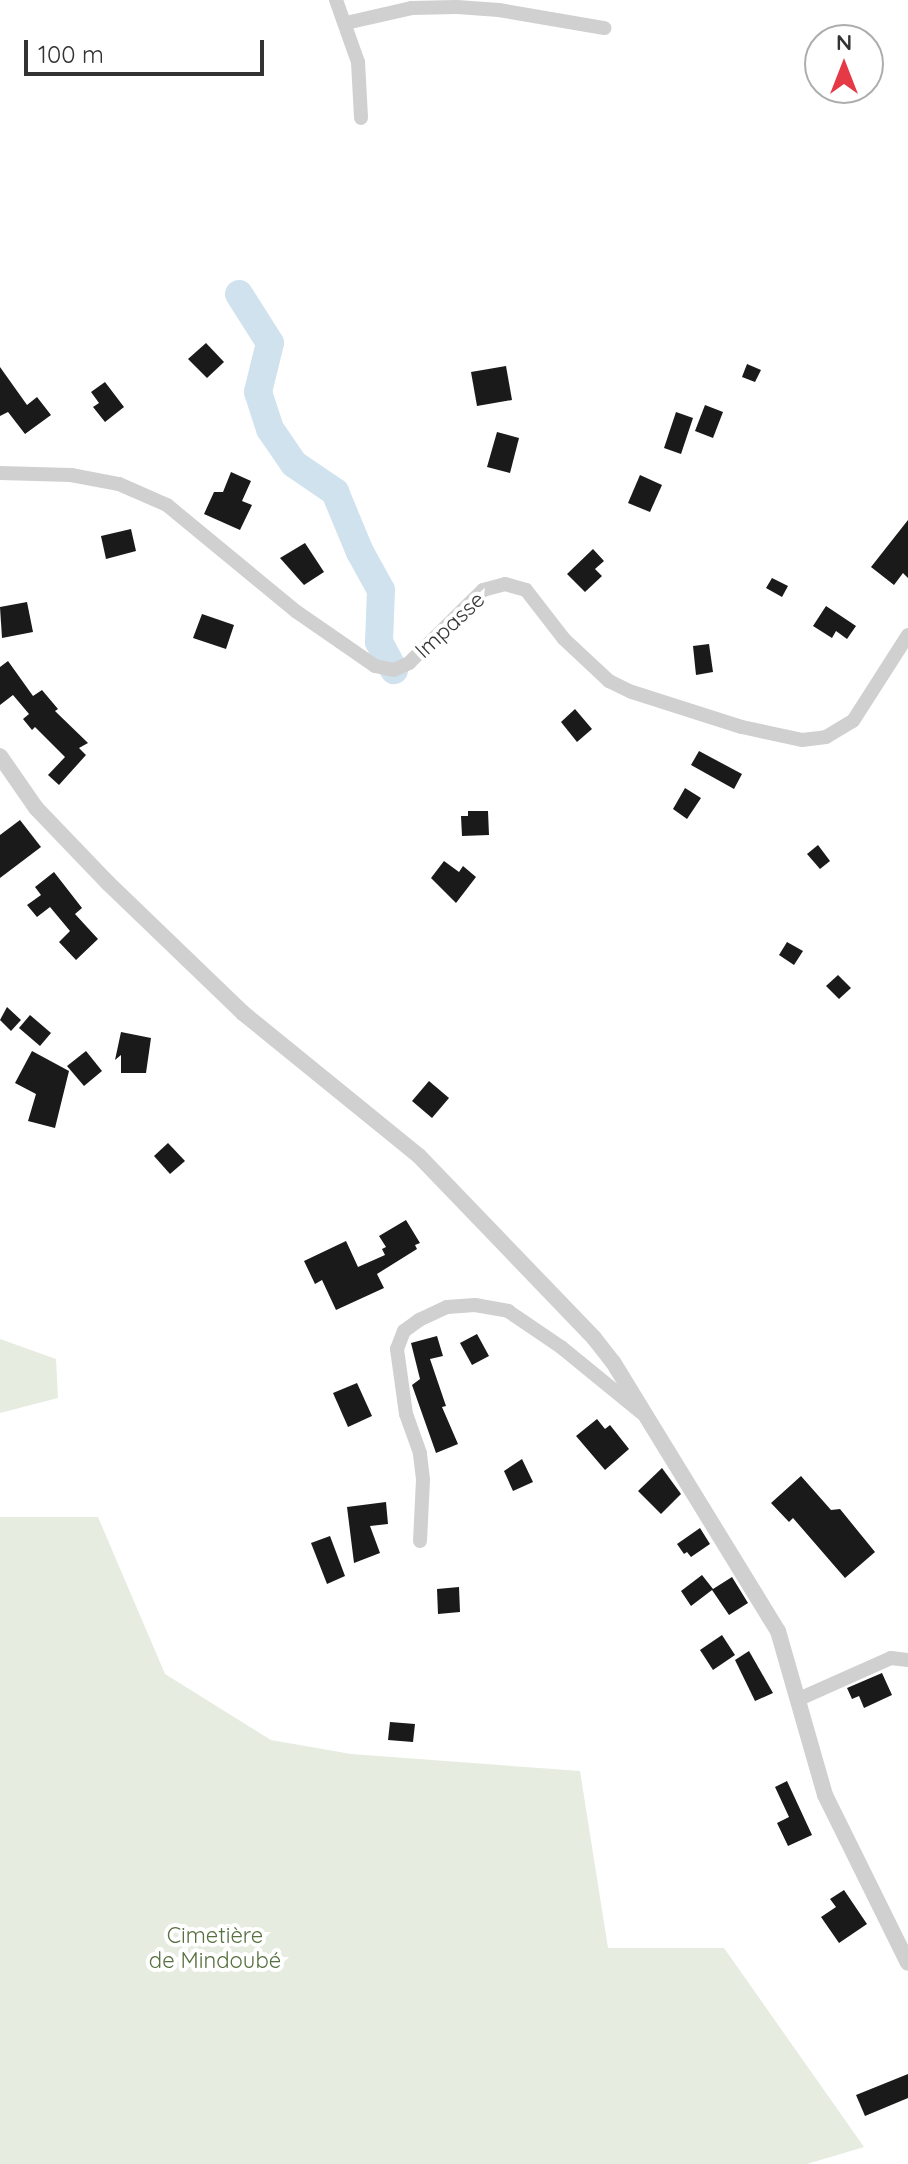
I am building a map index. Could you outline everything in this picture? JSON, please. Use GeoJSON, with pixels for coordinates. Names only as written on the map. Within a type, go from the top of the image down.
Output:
{"type":"FeatureCollection","features":[{"type":"Feature","properties":{"kind":"street"},"geometry":{"type":"LineString","coordinates":[[336,0],[358,62],[361,118]]}},
{"type":"Feature","properties":{"kind":"street"},"geometry":{"type":"LineString","coordinates":[[346,23],[412,8],[457,7],[499,10],[604,28]]}},
{"type":"Feature","properties":{"kind":"street","name":"Impasse"},"geometry":{"type":"LineString","coordinates":[[0,473],[71,475],[103,481],[167,505],[297,612],[375,666],[394,670],[409,663],[483,590],[505,584],[526,590],[564,639],[609,681],[632,692],[742,727],[802,740],[826,737],[853,721],[908,635]]}},
{"type":"Feature","properties":{"kind":"street"},"geometry":{"type":"LineString","coordinates":[[0,756],[36,808],[188,961],[287,1051],[419,1156],[594,1338],[646,1416],[778,1631],[825,1795],[908,1963]]}},
{"type":"Feature","properties":{"kind":"street"},"geometry":{"type":"LineString","coordinates":[[420,1541],[423,1479],[420,1453],[406,1414],[397,1349],[404,1331],[419,1320],[447,1307],[475,1305],[508,1311],[561,1347],[646,1416]]}},
{"type":"Feature","properties":{"kind":"street"},"geometry":{"type":"LineString","coordinates":[[799,1699],[891,1658],[908,1660]]}},
{"type":"Feature","properties":{"kind":"green space"},"geometry":{"type":"Polygon","coordinates":[[[0,1339],[56,1359],[58,1398],[0,1413],[0,1339]]]}},
{"type":"Feature","properties":{"kind":"green space","name":"Cimetière de Mindoubé"},"geometry":{"type":"Polygon","coordinates":[[[0,1517],[98,1517],[165,1674],[271,1740],[351,1754],[580,1771],[608,1948],[724,1948],[864,2147],[807,2164],[0,2164],[0,1517]]]}},
{"type":"Feature","properties":{"kind":"building"},"geometry":{"type":"Polygon","coordinates":[[[206,343],[224,362],[207,378],[188,359],[206,343]]]}},
{"type":"Feature","properties":{"kind":"building"},"geometry":{"type":"Polygon","coordinates":[[[747,364],[761,370],[755,382],[742,377],[747,364]]]}},
{"type":"Feature","properties":{"kind":"building"},"geometry":{"type":"Polygon","coordinates":[[[506,366],[512,400],[477,406],[471,372],[506,366]]]}},
{"type":"Feature","properties":{"kind":"building"},"geometry":{"type":"Polygon","coordinates":[[[0,367],[27,405],[37,397],[51,415],[25,434],[8,412],[0,416],[0,367]]]}},
{"type":"Feature","properties":{"kind":"building"},"geometry":{"type":"Polygon","coordinates":[[[105,382],[124,407],[105,422],[93,407],[99,403],[91,392],[105,382]]]}},
{"type":"Feature","properties":{"kind":"building"},"geometry":{"type":"Polygon","coordinates":[[[705,405],[723,412],[713,438],[695,431],[705,405]]]}},
{"type":"Feature","properties":{"kind":"building"},"geometry":{"type":"Polygon","coordinates":[[[676,412],[693,418],[681,454],[664,448],[676,412]]]}},
{"type":"Feature","properties":{"kind":"building"},"geometry":{"type":"Polygon","coordinates":[[[497,432],[519,438],[510,473],[487,467],[497,432]]]}},
{"type":"Feature","properties":{"kind":"building"},"geometry":{"type":"Polygon","coordinates":[[[231,472],[251,481],[242,501],[252,505],[240,530],[204,514],[214,492],[223,492],[231,472]]]}},
{"type":"Feature","properties":{"kind":"building"},"geometry":{"type":"Polygon","coordinates":[[[640,475],[662,485],[650,512],[628,503],[640,475]]]}},
{"type":"Feature","properties":{"kind":"building"},"geometry":{"type":"Polygon","coordinates":[[[908,520],[908,578],[903,573],[894,585],[871,567],[908,520]]]}},
{"type":"Feature","properties":{"kind":"building"},"geometry":{"type":"Polygon","coordinates":[[[131,529],[136,551],[106,559],[101,536],[131,529]]]}},
{"type":"Feature","properties":{"kind":"building"},"geometry":{"type":"Polygon","coordinates":[[[305,543],[324,572],[304,585],[280,558],[305,543]]]}},
{"type":"Feature","properties":{"kind":"building"},"geometry":{"type":"Polygon","coordinates":[[[593,549],[604,561],[595,569],[602,576],[585,592],[567,574],[593,549]]]}},
{"type":"Feature","properties":{"kind":"building"},"geometry":{"type":"Polygon","coordinates":[[[772,578],[788,586],[782,597],[766,588],[772,578]]]}},
{"type":"Feature","properties":{"kind":"building"},"geometry":{"type":"Polygon","coordinates":[[[27,602],[33,632],[2,638],[0,607],[27,602]]]}},
{"type":"Feature","properties":{"kind":"building"},"geometry":{"type":"Polygon","coordinates":[[[826,606],[856,626],[847,639],[836,631],[832,638],[813,626],[826,606]]]}},
{"type":"Feature","properties":{"kind":"building"},"geometry":{"type":"Polygon","coordinates":[[[202,614],[234,625],[226,649],[193,638],[202,614]]]}},
{"type":"Feature","properties":{"kind":"building"},"geometry":{"type":"Polygon","coordinates":[[[709,644],[713,672],[696,675],[693,646],[709,644]]]}},
{"type":"Feature","properties":{"kind":"building"},"geometry":{"type":"Polygon","coordinates":[[[8,661],[33,696],[42,690],[58,709],[55,711],[88,743],[79,748],[86,755],[59,785],[48,775],[65,757],[35,727],[32,730],[23,719],[29,714],[13,695],[0,705],[0,667],[8,661]]]}},
{"type":"Feature","properties":{"kind":"building"},"geometry":{"type":"Polygon","coordinates":[[[575,709],[592,729],[577,742],[561,722],[575,709]]]}},
{"type":"Feature","properties":{"kind":"building"},"geometry":{"type":"Polygon","coordinates":[[[699,751],[742,774],[734,789],[691,765],[699,751]]]}},
{"type":"Feature","properties":{"kind":"building"},"geometry":{"type":"Polygon","coordinates":[[[685,788],[701,798],[687,819],[673,809],[685,788]]]}},
{"type":"Feature","properties":{"kind":"building"},"geometry":{"type":"Polygon","coordinates":[[[468,811],[488,811],[489,835],[462,836],[461,816],[468,816],[468,811]]]}},
{"type":"Feature","properties":{"kind":"building"},"geometry":{"type":"Polygon","coordinates":[[[20,820],[41,847],[0,878],[0,835],[20,820]]]}},
{"type":"Feature","properties":{"kind":"building"},"geometry":{"type":"Polygon","coordinates":[[[818,845],[830,861],[820,869],[807,854],[818,845]]]}},
{"type":"Feature","properties":{"kind":"building"},"geometry":{"type":"Polygon","coordinates":[[[444,861],[459,872],[463,866],[476,877],[456,903],[431,878],[444,861]]]}},
{"type":"Feature","properties":{"kind":"building"},"geometry":{"type":"Polygon","coordinates":[[[54,872],[82,908],[75,914],[98,939],[76,960],[59,942],[70,931],[50,907],[37,917],[27,905],[41,895],[35,887],[54,872]]]}},
{"type":"Feature","properties":{"kind":"building"},"geometry":{"type":"Polygon","coordinates":[[[787,942],[803,951],[794,965],[779,955],[787,942]]]}},
{"type":"Feature","properties":{"kind":"building"},"geometry":{"type":"Polygon","coordinates":[[[838,975],[851,988],[839,999],[826,986],[838,975]]]}},
{"type":"Feature","properties":{"kind":"building"},"geometry":{"type":"Polygon","coordinates":[[[7,1007],[21,1020],[11,1031],[0,1020],[7,1007]]]}},
{"type":"Feature","properties":{"kind":"building"},"geometry":{"type":"Polygon","coordinates":[[[30,1015],[51,1033],[40,1046],[19,1028],[30,1015]]]}},
{"type":"Feature","properties":{"kind":"building"},"geometry":{"type":"Polygon","coordinates":[[[121,1032],[151,1038],[146,1073],[121,1073],[121,1055],[115,1060],[121,1032]]]}},
{"type":"Feature","properties":{"kind":"building"},"geometry":{"type":"Polygon","coordinates":[[[32,1051],[69,1071],[55,1128],[28,1121],[36,1094],[15,1083],[32,1051]]]}},
{"type":"Feature","properties":{"kind":"building"},"geometry":{"type":"Polygon","coordinates":[[[86,1051],[102,1071],[84,1086],[67,1066],[86,1051]]]}},
{"type":"Feature","properties":{"kind":"building"},"geometry":{"type":"Polygon","coordinates":[[[429,1081],[449,1098],[432,1118],[412,1101],[429,1081]]]}},
{"type":"Feature","properties":{"kind":"building"},"geometry":{"type":"Polygon","coordinates":[[[168,1143],[185,1161],[170,1174],[154,1156],[168,1143]]]}},
{"type":"Feature","properties":{"kind":"building"},"geometry":{"type":"Polygon","coordinates":[[[406,1220],[420,1243],[415,1245],[417,1249],[377,1274],[384,1288],[336,1310],[322,1280],[315,1284],[304,1261],[346,1241],[358,1267],[385,1255],[382,1249],[386,1247],[379,1236],[406,1220]]]}},
{"type":"Feature","properties":{"kind":"building"},"geometry":{"type":"Polygon","coordinates":[[[477,1334],[489,1356],[472,1365],[460,1343],[477,1334]]]}},
{"type":"Feature","properties":{"kind":"building"},"geometry":{"type":"Polygon","coordinates":[[[437,1336],[443,1356],[430,1359],[446,1406],[442,1407],[458,1444],[436,1453],[412,1385],[420,1379],[411,1343],[437,1336]]]}},
{"type":"Feature","properties":{"kind":"building"},"geometry":{"type":"Polygon","coordinates":[[[357,1383],[372,1416],[348,1427],[333,1393],[357,1383]]]}},
{"type":"Feature","properties":{"kind":"building"},"geometry":{"type":"Polygon","coordinates":[[[597,1419],[605,1429],[610,1425],[629,1449],[605,1470],[576,1436],[597,1419]]]}},
{"type":"Feature","properties":{"kind":"building"},"geometry":{"type":"Polygon","coordinates":[[[522,1459],[533,1482],[513,1491],[504,1471],[522,1459]]]}},
{"type":"Feature","properties":{"kind":"building"},"geometry":{"type":"Polygon","coordinates":[[[662,1468],[681,1494],[661,1514],[638,1491],[662,1468]]]}},
{"type":"Feature","properties":{"kind":"building"},"geometry":{"type":"Polygon","coordinates":[[[801,1476],[831,1510],[840,1509],[875,1552],[845,1578],[793,1518],[789,1522],[771,1503],[801,1476]]]}},
{"type":"Feature","properties":{"kind":"building"},"geometry":{"type":"Polygon","coordinates":[[[386,1502],[388,1524],[370,1526],[380,1553],[354,1563],[347,1507],[386,1502]]]}},
{"type":"Feature","properties":{"kind":"building"},"geometry":{"type":"Polygon","coordinates":[[[700,1528],[710,1544],[691,1557],[687,1552],[684,1554],[677,1544],[700,1528]]]}},
{"type":"Feature","properties":{"kind":"building"},"geometry":{"type":"Polygon","coordinates":[[[330,1536],[345,1576],[327,1584],[311,1543],[330,1536]]]}},
{"type":"Feature","properties":{"kind":"building"},"geometry":{"type":"Polygon","coordinates":[[[702,1575],[713,1589],[732,1577],[748,1603],[729,1615],[712,1590],[691,1606],[681,1591],[702,1575]]]}},
{"type":"Feature","properties":{"kind":"building"},"geometry":{"type":"Polygon","coordinates":[[[459,1587],[460,1612],[438,1614],[437,1589],[459,1587]]]}},
{"type":"Feature","properties":{"kind":"building"},"geometry":{"type":"Polygon","coordinates":[[[722,1635],[735,1655],[713,1670],[700,1650],[722,1635]]]}},
{"type":"Feature","properties":{"kind":"building"},"geometry":{"type":"Polygon","coordinates":[[[749,1651],[773,1693],[755,1701],[735,1660],[749,1651]]]}},
{"type":"Feature","properties":{"kind":"building"},"geometry":{"type":"Polygon","coordinates":[[[882,1673],[892,1695],[864,1708],[859,1696],[852,1699],[847,1688],[882,1673]]]}},
{"type":"Feature","properties":{"kind":"building"},"geometry":{"type":"Polygon","coordinates":[[[390,1722],[415,1724],[413,1742],[388,1740],[390,1722]]]}},
{"type":"Feature","properties":{"kind":"building"},"geometry":{"type":"Polygon","coordinates":[[[787,1781],[812,1835],[788,1846],[777,1823],[789,1817],[775,1787],[787,1781]]]}},
{"type":"Feature","properties":{"kind":"building"},"geometry":{"type":"Polygon","coordinates":[[[844,1890],[867,1924],[839,1943],[821,1917],[836,1907],[830,1899],[844,1890]]]}},
{"type":"Feature","properties":{"kind":"building"},"geometry":{"type":"Polygon","coordinates":[[[908,2074],[908,2098],[865,2116],[856,2095],[908,2074]]]}},
{"type":"Feature","properties":{"kind":"waterway"},"geometry":{"type":"LineString","coordinates":[[239,294],[270,343],[258,392],[270,429],[294,464],[335,492],[360,552],[381,590],[379,642],[394,670]]}}]}
